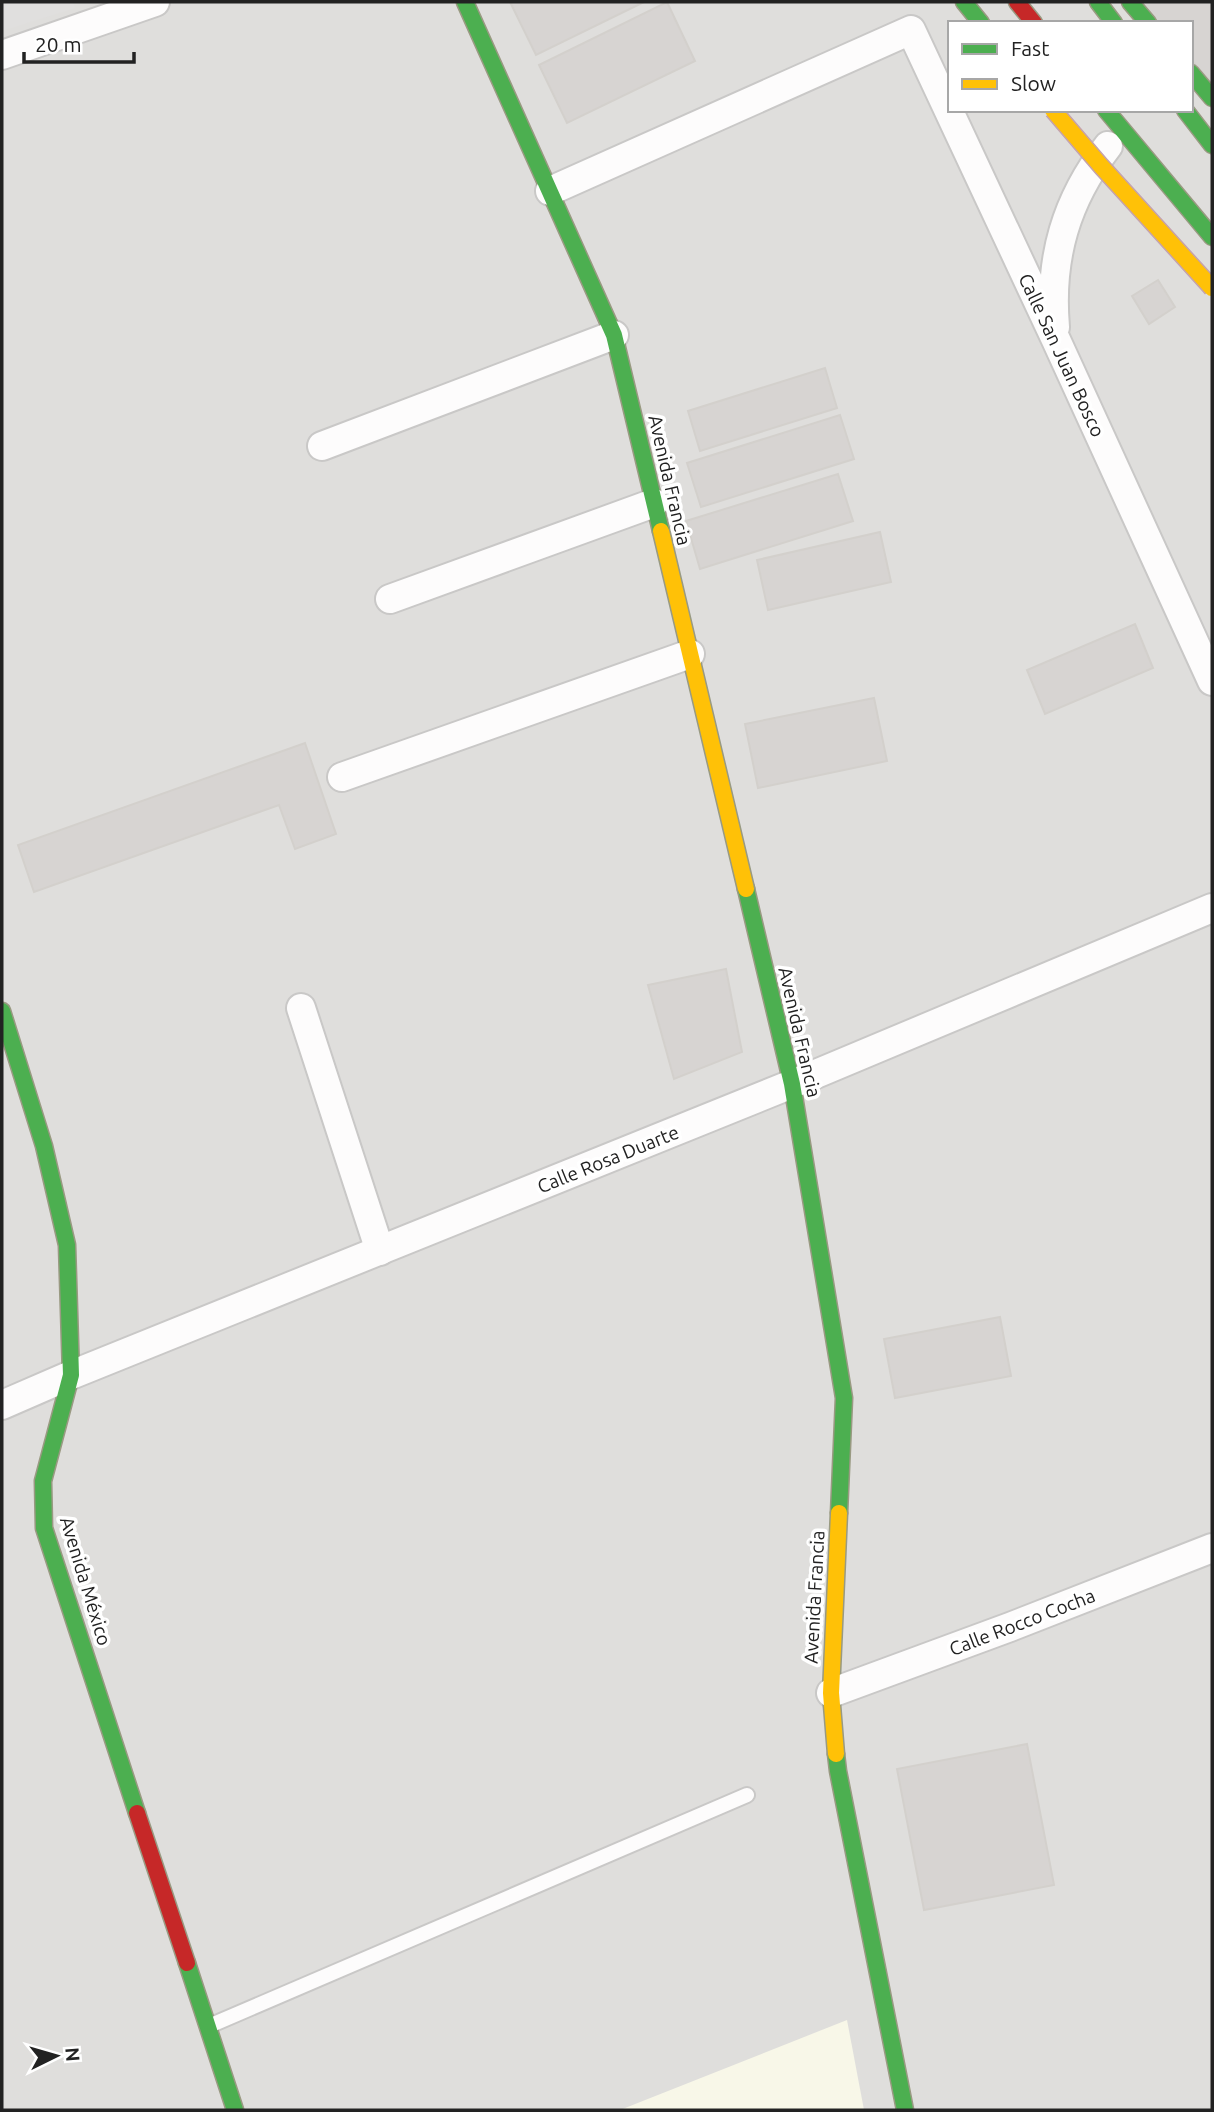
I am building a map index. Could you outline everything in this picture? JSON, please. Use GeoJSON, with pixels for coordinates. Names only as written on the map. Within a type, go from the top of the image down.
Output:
{"type":"FeatureCollection","features":[{"type":"Feature","properties":{"kind":"main road","name":"Avenida Francia"},"geometry":{"type":"LineString","coordinates":[[465,2],[614,335],[792,1084],[844,1398],[831,1693],[838,1771],[905,2110]]}},
{"type":"Feature","properties":{"kind":"main road"},"geometry":{"type":"LineString","coordinates":[[964,2],[979,21]]}},
{"type":"Feature","properties":{"kind":"main road"},"geometry":{"type":"LineString","coordinates":[[1005,2],[1021,21]]}},
{"type":"Feature","properties":{"kind":"main road"},"geometry":{"type":"LineString","coordinates":[[1017,2],[1032,21]]}},
{"type":"Feature","properties":{"kind":"main road"},"geometry":{"type":"LineString","coordinates":[[1098,2],[1112,21]]}},
{"type":"Feature","properties":{"kind":"main road"},"geometry":{"type":"LineString","coordinates":[[1130,2],[1146,21]]}},
{"type":"Feature","properties":{"kind":"main road"},"geometry":{"type":"LineString","coordinates":[[1193,75],[1212,97]]}},
{"type":"Feature","properties":{"kind":"main road"},"geometry":{"type":"LineString","coordinates":[[1056,112],[1212,288]]}},
{"type":"Feature","properties":{"kind":"main road"},"geometry":{"type":"LineString","coordinates":[[1187,112],[1212,145]]}},
{"type":"Feature","properties":{"kind":"main road"},"geometry":{"type":"LineString","coordinates":[[1112,122],[1212,237]]}},
{"type":"Feature","properties":{"kind":"main road"},"geometry":{"type":"LineString","coordinates":[[1112,122],[1212,247]]}},
{"type":"Feature","properties":{"kind":"main road","name":"Avenida México"},"geometry":{"type":"LineString","coordinates":[[2,1011],[44,1146],[67,1245],[71,1376],[43,1481],[44,1528],[235,2110]]}},
{"type":"Feature","properties":{"kind":"street"},"geometry":{"type":"LineString","coordinates":[[2,55],[155,2]]}},
{"type":"Feature","properties":{"kind":"street","name":"Calle San Juan Bosco"},"geometry":{"type":"LineString","coordinates":[[550,191],[911,30],[948,109]]}},
{"type":"Feature","properties":{"kind":"street","name":"Calle San Juan Bosco"},"geometry":{"type":"LineString","coordinates":[[949,112],[1212,681]]}},
{"type":"Feature","properties":{"kind":"street"},"geometry":{"type":"LineString","coordinates":[[1057,342],[1052,297],[1057,252],[1070,209],[1112,122]]}},
{"type":"Feature","properties":{"kind":"street"},"geometry":{"type":"LineString","coordinates":[[322,446],[614,335]]}},
{"type":"Feature","properties":{"kind":"street"},"geometry":{"type":"LineString","coordinates":[[390,599],[654,503]]}},
{"type":"Feature","properties":{"kind":"street"},"geometry":{"type":"LineString","coordinates":[[342,778],[690,654]]}},
{"type":"Feature","properties":{"kind":"street","name":"Calle Rosa Duarte"},"geometry":{"type":"LineString","coordinates":[[2,1405],[792,1084],[1212,908]]}},
{"type":"Feature","properties":{"kind":"street"},"geometry":{"type":"LineString","coordinates":[[301,1008],[380,1251]]}},
{"type":"Feature","properties":{"kind":"street","name":"Calle Rocco Cocha"},"geometry":{"type":"LineString","coordinates":[[831,1693],[1212,1548]]}},
{"type":"Feature","properties":{"kind":"lane"},"geometry":{"type":"LineString","coordinates":[[208,2026],[747,1795]]}},
{"type":"Feature","properties":{"kind":"shaded area"},"geometry":{"type":"Polygon","coordinates":[[[2,2],[1212,2],[1212,2110],[2,2110],[2,2]]]}},
{"type":"Feature","properties":{"kind":"shaded area"},"geometry":{"type":"Polygon","coordinates":[[[2,2],[73,2],[75,8],[2,31],[2,2]]]}},
{"type":"Feature","properties":{"kind":"shaded area"},"geometry":{"type":"Polygon","coordinates":[[[847,2020],[864,2110],[620,2110],[847,2020]]]}},
{"type":"Feature","properties":{"kind":"building"},"geometry":{"type":"Polygon","coordinates":[[[510,2],[644,2],[536,55],[510,2]]]}},
{"type":"Feature","properties":{"kind":"building"},"geometry":{"type":"Polygon","coordinates":[[[667,2],[695,61],[567,123],[539,65],[667,2]]]}},
{"type":"Feature","properties":{"kind":"building"},"geometry":{"type":"Polygon","coordinates":[[[1137,2],[1212,2],[1212,83],[1193,62],[1193,21],[1155,21],[1137,2]]]}},
{"type":"Feature","properties":{"kind":"building"},"geometry":{"type":"Polygon","coordinates":[[[1158,280],[1175,307],[1149,324],[1132,296],[1158,280]]]}},
{"type":"Feature","properties":{"kind":"building"},"geometry":{"type":"Polygon","coordinates":[[[825,368],[837,408],[700,451],[688,411],[825,368]]]}},
{"type":"Feature","properties":{"kind":"building"},"geometry":{"type":"Polygon","coordinates":[[[840,415],[854,459],[701,507],[687,463],[840,415]]]}},
{"type":"Feature","properties":{"kind":"building"},"geometry":{"type":"Polygon","coordinates":[[[838,474],[853,521],[700,569],[686,521],[838,474]]]}},
{"type":"Feature","properties":{"kind":"building"},"geometry":{"type":"Polygon","coordinates":[[[880,532],[891,582],[768,610],[757,560],[880,532]]]}},
{"type":"Feature","properties":{"kind":"building"},"geometry":{"type":"Polygon","coordinates":[[[1135,624],[1153,668],[1045,714],[1027,670],[1135,624]]]}},
{"type":"Feature","properties":{"kind":"building"},"geometry":{"type":"Polygon","coordinates":[[[874,698],[887,761],[758,788],[745,724],[874,698]]]}},
{"type":"Feature","properties":{"kind":"building"},"geometry":{"type":"Polygon","coordinates":[[[305,743],[336,834],[295,849],[279,805],[34,892],[18,845],[305,743]]]}},
{"type":"Feature","properties":{"kind":"building"},"geometry":{"type":"Polygon","coordinates":[[[726,969],[742,1052],[674,1079],[648,985],[726,969]]]}},
{"type":"Feature","properties":{"kind":"building"},"geometry":{"type":"Polygon","coordinates":[[[1000,1317],[1011,1376],[895,1398],[884,1339],[1000,1317]]]}},
{"type":"Feature","properties":{"kind":"building"},"geometry":{"type":"Polygon","coordinates":[[[1027,1744],[1054,1885],[924,1910],[897,1769],[1027,1744]]]}},
{"type":"Feature","properties":{"kind":"traffic: fast"},"geometry":{"type":"LineString","coordinates":[[465,2],[614,335],[661,531]]}},
{"type":"Feature","properties":{"kind":"traffic: fast"},"geometry":{"type":"LineString","coordinates":[[964,2],[979,21]]}},
{"type":"Feature","properties":{"kind":"traffic: fast"},"geometry":{"type":"LineString","coordinates":[[1098,2],[1112,21]]}},
{"type":"Feature","properties":{"kind":"traffic: fast"},"geometry":{"type":"LineString","coordinates":[[1130,2],[1146,21]]}},
{"type":"Feature","properties":{"kind":"traffic: fast"},"geometry":{"type":"LineString","coordinates":[[1193,75],[1212,98]]}},
{"type":"Feature","properties":{"kind":"traffic: fast"},"geometry":{"type":"LineString","coordinates":[[1108,112],[1212,237]]}},
{"type":"Feature","properties":{"kind":"traffic: fast"},"geometry":{"type":"LineString","coordinates":[[1187,112],[1212,145]]}},
{"type":"Feature","properties":{"kind":"traffic: fast"},"geometry":{"type":"LineString","coordinates":[[746,889],[792,1084],[844,1398],[839,1513]]}},
{"type":"Feature","properties":{"kind":"traffic: fast"},"geometry":{"type":"LineString","coordinates":[[2,1011],[44,1146],[67,1245],[71,1375],[43,1481],[44,1528],[137,1813]]}},
{"type":"Feature","properties":{"kind":"traffic: fast"},"geometry":{"type":"LineString","coordinates":[[836,1754],[905,2110]]}},
{"type":"Feature","properties":{"kind":"traffic: fast"},"geometry":{"type":"LineString","coordinates":[[187,1963],[235,2110]]}},
{"type":"Feature","properties":{"kind":"traffic: slow"},"geometry":{"type":"LineString","coordinates":[[1055,112],[1212,288]]}},
{"type":"Feature","properties":{"kind":"traffic: slow"},"geometry":{"type":"LineString","coordinates":[[661,531],[746,889]]}},
{"type":"Feature","properties":{"kind":"traffic: slow"},"geometry":{"type":"LineString","coordinates":[[836,1754],[831,1693],[839,1513]]}},
{"type":"Feature","properties":{"kind":"traffic: jam"},"geometry":{"type":"LineString","coordinates":[[1017,2],[1032,21]]}},
{"type":"Feature","properties":{"kind":"traffic: jam"},"geometry":{"type":"LineString","coordinates":[[137,1813],[187,1963]]}}]}
